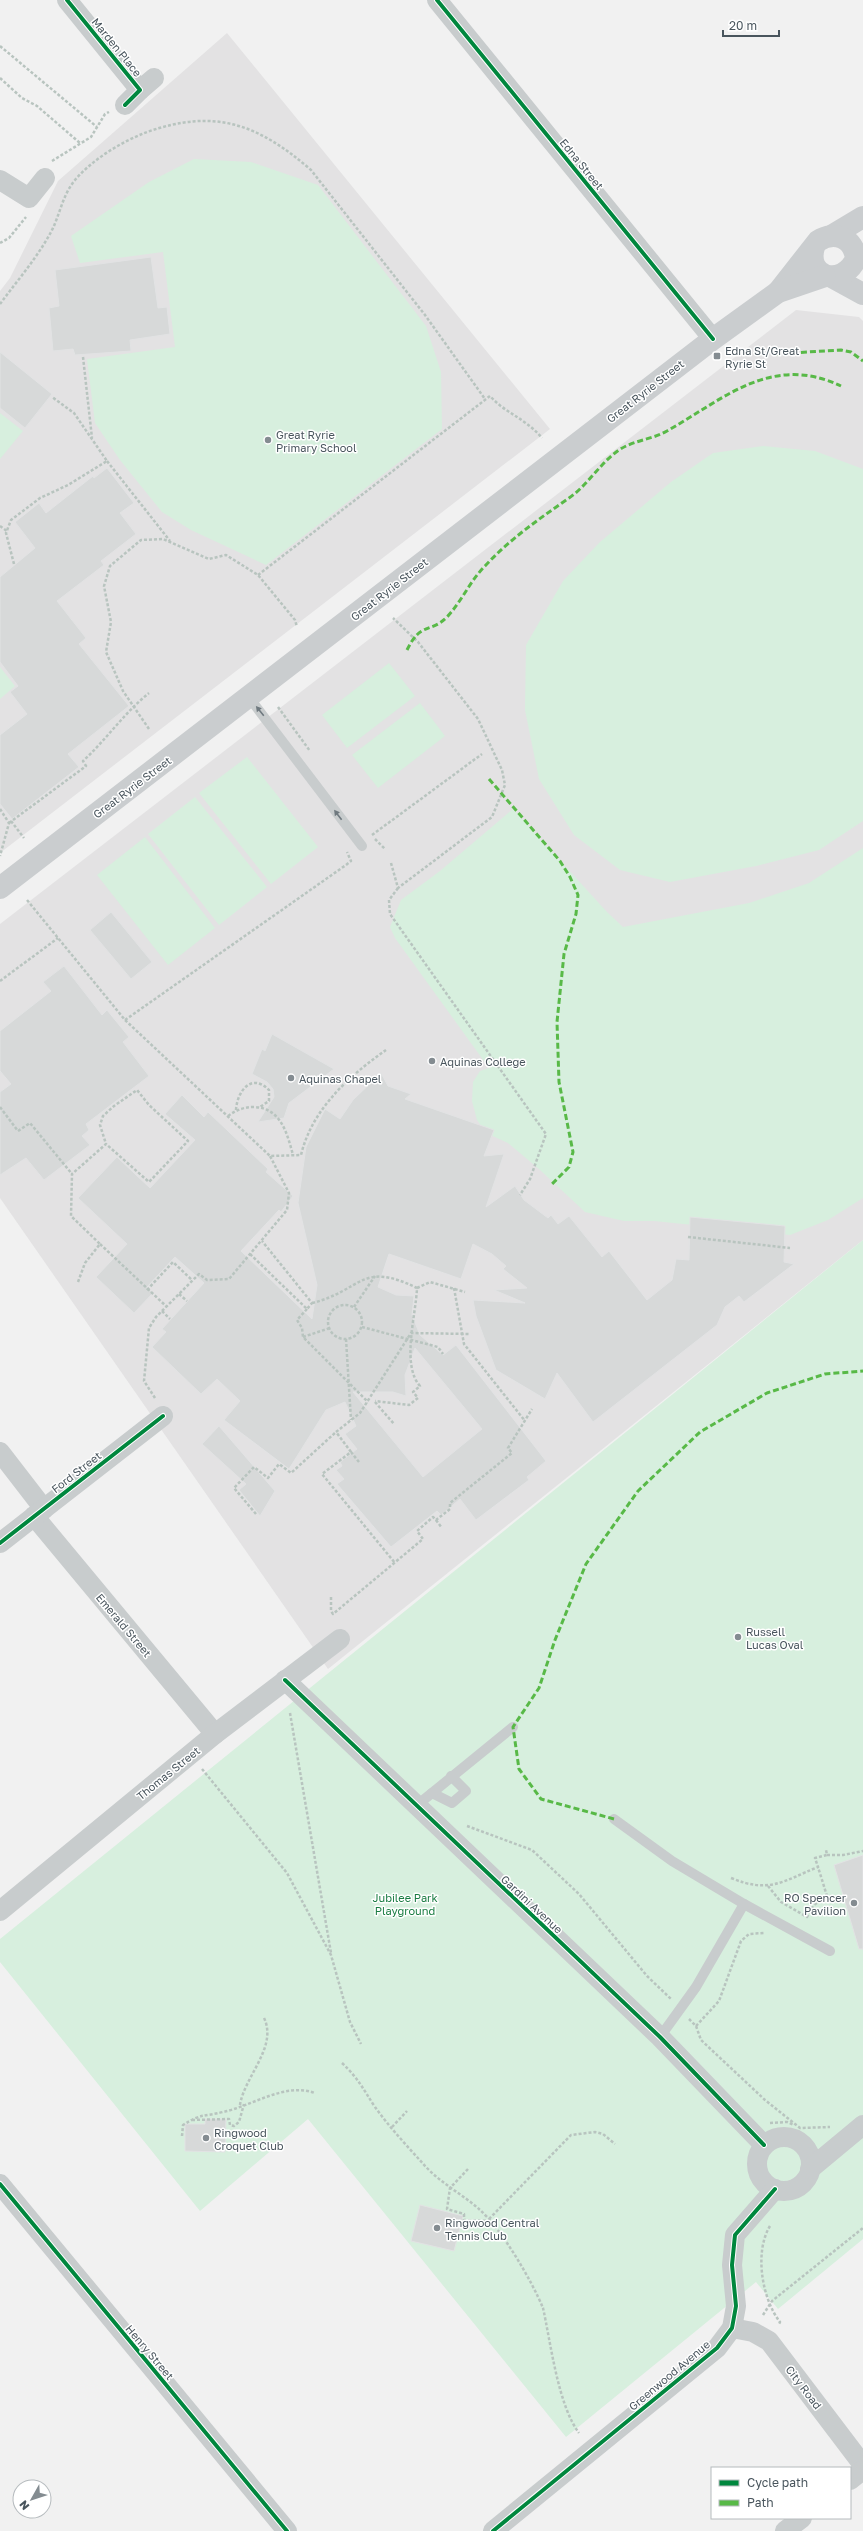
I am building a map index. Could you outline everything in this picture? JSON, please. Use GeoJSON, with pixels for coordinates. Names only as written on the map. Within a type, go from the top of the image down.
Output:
{"type":"FeatureCollection","features":[{"type":"Feature","properties":{"kind":"main road"},"geometry":{"type":"LineString","coordinates":[[863,217],[833,235],[826,236],[814,247],[813,262],[816,268],[863,294]]}},
{"type":"Feature","properties":{"kind":"main road"},"geometry":{"type":"LineString","coordinates":[[829,276],[844,274],[859,253],[847,240],[833,235]]}},
{"type":"Feature","properties":{"kind":"main road","name":"Great Ryrie Street"},"geometry":{"type":"LineString","coordinates":[[0,888],[713,338],[778,292],[814,247]]}},
{"type":"Feature","properties":{"kind":"main road","name":"Great Ryrie Street"},"geometry":{"type":"LineString","coordinates":[[778,292],[829,276]]}},
{"type":"Feature","properties":{"kind":"street","name":"Marden Place"},"geometry":{"type":"LineString","coordinates":[[67,0],[147,84],[125,105]]}},
{"type":"Feature","properties":{"kind":"street","name":"Edna Street"},"geometry":{"type":"LineString","coordinates":[[437,0],[713,338]]}},
{"type":"Feature","properties":{"kind":"street"},"geometry":{"type":"LineString","coordinates":[[0,180],[29,198],[45,178]]}},
{"type":"Feature","properties":{"kind":"street","name":"Ford Street"},"geometry":{"type":"LineString","coordinates":[[0,1543],[166,1414]]}},
{"type":"Feature","properties":{"kind":"street","name":"Emerald Street"},"geometry":{"type":"LineString","coordinates":[[0,1452],[39,1512],[215,1734]]}},
{"type":"Feature","properties":{"kind":"street","name":"Thomas Street"},"geometry":{"type":"LineString","coordinates":[[0,1911],[215,1734],[284,1680],[340,1639]]}},
{"type":"Feature","properties":{"kind":"street","name":"Gardini Avenue"},"geometry":{"type":"LineString","coordinates":[[284,1680],[660,2036],[764,2145]]}},
{"type":"Feature","properties":{"kind":"street"},"geometry":{"type":"LineString","coordinates":[[838,2135],[810,2169],[807,2178],[795,2188],[786,2190],[768,2183],[757,2162],[764,2145],[771,2140],[784,2136],[793,2138],[838,2135],[863,2125]]}},
{"type":"Feature","properties":{"kind":"street"},"geometry":{"type":"LineString","coordinates":[[802,2137],[809,2153],[810,2169]]}},
{"type":"Feature","properties":{"kind":"street","name":"Greenwood Avenue"},"geometry":{"type":"LineString","coordinates":[[493,2531],[717,2348],[732,2328],[736,2306],[732,2265],[735,2235],[758,2209],[768,2183]]}},
{"type":"Feature","properties":{"kind":"street","name":"Henry Street"},"geometry":{"type":"LineString","coordinates":[[0,2184],[287,2531]]}},
{"type":"Feature","properties":{"kind":"street","name":"City Road"},"geometry":{"type":"LineString","coordinates":[[732,2328],[753,2332],[769,2341],[863,2465]]}},
{"type":"Feature","properties":{"kind":"street"},"geometry":{"type":"LineString","coordinates":[[851,2479],[863,2470]]}},
{"type":"Feature","properties":{"kind":"street"},"geometry":{"type":"LineString","coordinates":[[785,2531],[801,2519]]}},
{"type":"Feature","properties":{"kind":"lane"},"geometry":{"type":"LineString","coordinates":[[248,696],[362,846]]}},
{"type":"Feature","properties":{"kind":"lane"},"geometry":{"type":"LineString","coordinates":[[416,1806],[513,1727]]}},
{"type":"Feature","properties":{"kind":"lane"},"geometry":{"type":"LineString","coordinates":[[432,1793],[452,1803],[466,1791],[451,1776]]}},
{"type":"Feature","properties":{"kind":"lane"},"geometry":{"type":"LineString","coordinates":[[614,1819],[672,1861],[744,1904],[798,1932],[830,1951]]}},
{"type":"Feature","properties":{"kind":"lane"},"geometry":{"type":"LineString","coordinates":[[660,2036],[696,1987],[744,1904]]}},
{"type":"Feature","properties":{"kind":"path"},"geometry":{"type":"LineString","coordinates":[[0,46],[97,127]]}},
{"type":"Feature","properties":{"kind":"path"},"geometry":{"type":"LineString","coordinates":[[0,78],[22,98],[37,106],[80,143]]}},
{"type":"Feature","properties":{"kind":"path"},"geometry":{"type":"LineString","coordinates":[[45,178],[50,163],[91,137],[105,114],[125,105]]}},
{"type":"Feature","properties":{"kind":"path"},"geometry":{"type":"LineString","coordinates":[[0,304],[48,237],[69,188],[76,179],[107,153],[133,137],[166,126],[189,121],[223,121],[265,136],[294,155],[311,170],[420,308],[485,399]]}},
{"type":"Feature","properties":{"kind":"path"},"geometry":{"type":"LineString","coordinates":[[0,243],[8,238],[24,222],[34,204],[29,198]]}},
{"type":"Feature","properties":{"kind":"path"},"geometry":{"type":"LineString","coordinates":[[83,357],[92,438]]}},
{"type":"Feature","properties":{"kind":"path"},"geometry":{"type":"LineString","coordinates":[[258,575],[490,396],[499,406],[529,423],[542,438]]}},
{"type":"Feature","properties":{"kind":"path"},"geometry":{"type":"LineString","coordinates":[[52,397],[74,413],[107,461],[170,542]]}},
{"type":"Feature","properties":{"kind":"path"},"geometry":{"type":"LineString","coordinates":[[14,564],[7,531],[11,520],[25,509],[107,461]]}},
{"type":"Feature","properties":{"kind":"path"},"geometry":{"type":"LineString","coordinates":[[0,526],[7,531]]}},
{"type":"Feature","properties":{"kind":"path"},"geometry":{"type":"LineString","coordinates":[[149,729],[123,691],[106,652],[111,622],[104,586],[110,566],[141,540],[163,539],[209,559],[226,555],[258,575],[295,620],[297,628]]}},
{"type":"Feature","properties":{"kind":"path"},"geometry":{"type":"LineString","coordinates":[[393,618],[418,642],[478,719],[502,770],[505,785],[492,816],[398,888],[389,900],[390,914],[546,1134],[530,1179],[520,1195]]}},
{"type":"Feature","properties":{"kind":"path"},"geometry":{"type":"LineString","coordinates":[[0,856],[10,822],[86,766],[82,761],[98,747],[133,707],[149,693]]}},
{"type":"Feature","properties":{"kind":"path"},"geometry":{"type":"LineString","coordinates":[[372,836],[482,754]]}},
{"type":"Feature","properties":{"kind":"path"},"geometry":{"type":"LineString","coordinates":[[0,809],[24,838]]}},
{"type":"Feature","properties":{"kind":"path"},"geometry":{"type":"LineString","coordinates":[[369,831],[384,849]]}},
{"type":"Feature","properties":{"kind":"path"},"geometry":{"type":"LineString","coordinates":[[125,1020],[351,861],[343,845]]}},
{"type":"Feature","properties":{"kind":"path"},"geometry":{"type":"LineString","coordinates":[[391,863],[398,888]]}},
{"type":"Feature","properties":{"kind":"path"},"geometry":{"type":"LineString","coordinates":[[27,900],[125,1020],[270,1156],[285,1183],[290,1203],[284,1216],[229,1279],[207,1280],[199,1274],[166,1306],[149,1328],[144,1385],[166,1414]]}},
{"type":"Feature","properties":{"kind":"path"},"geometry":{"type":"LineString","coordinates":[[0,981],[58,938]]}},
{"type":"Feature","properties":{"kind":"path"},"geometry":{"type":"LineString","coordinates":[[270,1156],[301,1155],[310,1129],[324,1107],[342,1085],[386,1050]]}},
{"type":"Feature","properties":{"kind":"path"},"geometry":{"type":"LineString","coordinates":[[228,1116],[236,1111],[260,1107],[269,1101],[269,1090],[258,1082],[252,1082],[242,1088],[238,1097],[236,1111]]}},
{"type":"Feature","properties":{"kind":"path"},"geometry":{"type":"LineString","coordinates":[[137,1090],[149,1105],[188,1141],[149,1182],[106,1144],[100,1125],[103,1116],[137,1090]]}},
{"type":"Feature","properties":{"kind":"path"},"geometry":{"type":"LineString","coordinates":[[0,1107],[18,1131],[30,1122],[72,1174],[71,1216],[147,1290],[166,1306]]}},
{"type":"Feature","properties":{"kind":"path"},"geometry":{"type":"LineString","coordinates":[[260,1107],[273,1112],[280,1120],[287,1133],[293,1155]]}},
{"type":"Feature","properties":{"kind":"path"},"geometry":{"type":"LineString","coordinates":[[72,1174],[106,1144]]}},
{"type":"Feature","properties":{"kind":"path"},"geometry":{"type":"LineString","coordinates":[[688,1236],[790,1248]]}},
{"type":"Feature","properties":{"kind":"path"},"geometry":{"type":"LineString","coordinates":[[262,1241],[312,1303]]}},
{"type":"Feature","properties":{"kind":"path"},"geometry":{"type":"LineString","coordinates":[[78,1282],[85,1263],[100,1244]]}},
{"type":"Feature","properties":{"kind":"path"},"geometry":{"type":"LineString","coordinates":[[250,1254],[307,1309]]}},
{"type":"Feature","properties":{"kind":"path"},"geometry":{"type":"LineString","coordinates":[[147,1290],[173,1262],[192,1280]]}},
{"type":"Feature","properties":{"kind":"path"},"geometry":{"type":"LineString","coordinates":[[354,1307],[375,1276]]}},
{"type":"Feature","properties":{"kind":"path"},"geometry":{"type":"LineString","coordinates":[[368,1402],[302,1337],[302,1328],[297,1320],[312,1303],[330,1299],[368,1277],[388,1276],[417,1288],[430,1282],[465,1292]]}},
{"type":"Feature","properties":{"kind":"path"},"geometry":{"type":"LineString","coordinates":[[256,1514],[234,1488],[254,1467],[268,1478],[279,1464],[291,1473],[351,1420],[368,1402],[410,1333],[416,1306],[417,1288]]}},
{"type":"Feature","properties":{"kind":"path"},"geometry":{"type":"LineString","coordinates":[[454,1288],[464,1344],[471,1355],[525,1421]]}},
{"type":"Feature","properties":{"kind":"path"},"geometry":{"type":"LineString","coordinates":[[179,1294],[187,1301]]}},
{"type":"Feature","properties":{"kind":"path"},"geometry":{"type":"LineString","coordinates":[[344,1305],[354,1307],[361,1315],[362,1327],[356,1335],[346,1339],[336,1336],[330,1328],[329,1318],[334,1309],[344,1305]]}},
{"type":"Feature","properties":{"kind":"path"},"geometry":{"type":"LineString","coordinates":[[162,1311],[170,1319]]}},
{"type":"Feature","properties":{"kind":"path"},"geometry":{"type":"LineString","coordinates":[[362,1327],[438,1347],[443,1354]]}},
{"type":"Feature","properties":{"kind":"path"},"geometry":{"type":"LineString","coordinates":[[302,1337],[330,1328]]}},
{"type":"Feature","properties":{"kind":"path"},"geometry":{"type":"LineString","coordinates":[[410,1333],[470,1334]]}},
{"type":"Feature","properties":{"kind":"path"},"geometry":{"type":"LineString","coordinates":[[375,1401],[409,1405],[418,1398],[413,1392],[420,1386],[414,1379],[410,1333]]}},
{"type":"Feature","properties":{"kind":"path"},"geometry":{"type":"LineString","coordinates":[[346,1339],[351,1420]]}},
{"type":"Feature","properties":{"kind":"path"},"geometry":{"type":"LineString","coordinates":[[371,1397],[394,1424]]}},
{"type":"Feature","properties":{"kind":"path"},"geometry":{"type":"LineString","coordinates":[[436,1520],[450,1509],[450,1503],[512,1453],[508,1448],[532,1409]]}},
{"type":"Feature","properties":{"kind":"path"},"geometry":{"type":"LineString","coordinates":[[336,1432],[359,1462]]}},
{"type":"Feature","properties":{"kind":"path"},"geometry":{"type":"LineString","coordinates":[[351,1452],[322,1474],[395,1563]]}},
{"type":"Feature","properties":{"kind":"path"},"geometry":{"type":"LineString","coordinates":[[425,1542],[417,1531],[433,1517],[442,1528]]}},
{"type":"Feature","properties":{"kind":"path"},"geometry":{"type":"LineString","coordinates":[[331,1597],[331,1611],[333,1614],[423,1539]]}},
{"type":"Feature","properties":{"kind":"path"},"geometry":{"type":"LineString","coordinates":[[290,1710],[331,1955],[350,2022],[361,2044]]}},
{"type":"Feature","properties":{"kind":"path"},"geometry":{"type":"LineString","coordinates":[[190,1755],[287,1873],[331,1955]]}},
{"type":"Feature","properties":{"kind":"path"},"geometry":{"type":"LineString","coordinates":[[462,1824],[532,1850],[579,1894],[647,1976],[696,2026],[702,2040],[802,2137],[838,2135]]}},
{"type":"Feature","properties":{"kind":"path"},"geometry":{"type":"LineString","coordinates":[[826,1850],[827,1855]]}},
{"type":"Feature","properties":{"kind":"path"},"geometry":{"type":"LineString","coordinates":[[798,1932],[814,1905],[827,1896],[815,1858],[827,1855],[843,1855],[863,1851]]}},
{"type":"Feature","properties":{"kind":"path"},"geometry":{"type":"LineString","coordinates":[[726,1876],[740,1881],[768,1886],[788,1882],[818,1867]]}},
{"type":"Feature","properties":{"kind":"path"},"geometry":{"type":"LineString","coordinates":[[768,1886],[781,1902],[807,1917]]}},
{"type":"Feature","properties":{"kind":"path"},"geometry":{"type":"LineString","coordinates":[[696,2026],[719,2001],[741,1941],[749,1934],[761,1932],[768,1934]]}},
{"type":"Feature","properties":{"kind":"path"},"geometry":{"type":"LineString","coordinates":[[240,2106],[244,2091],[265,2046],[268,2030],[264,2018]]}},
{"type":"Feature","properties":{"kind":"path"},"geometry":{"type":"LineString","coordinates":[[342,2063],[361,2082],[376,2107],[426,2168],[450,2188],[467,2199],[490,2220],[538,2296],[543,2308],[564,2404],[571,2422],[579,2433]]}},
{"type":"Feature","properties":{"kind":"path"},"geometry":{"type":"LineString","coordinates":[[182,2136],[183,2125],[198,2116],[224,2112],[244,2104],[304,2089],[315,2093]]}},
{"type":"Feature","properties":{"kind":"path"},"geometry":{"type":"LineString","coordinates":[[191,2120],[229,2119],[230,2125],[234,2126],[239,2122],[244,2104]]}},
{"type":"Feature","properties":{"kind":"path"},"geometry":{"type":"LineString","coordinates":[[392,2127],[407,2111]]}},
{"type":"Feature","properties":{"kind":"path"},"geometry":{"type":"LineString","coordinates":[[768,2123],[787,2122],[802,2137]]}},
{"type":"Feature","properties":{"kind":"path"},"geometry":{"type":"LineString","coordinates":[[468,2169],[450,2188],[447,2209],[464,2214],[464,2220],[490,2220],[571,2135],[595,2132],[603,2134],[615,2144]]}},
{"type":"Feature","properties":{"kind":"path"},"geometry":{"type":"LineString","coordinates":[[774,2221],[764,2238],[761,2252],[770,2305],[780,2322],[775,2326]]}},
{"type":"Feature","properties":{"kind":"path"},"geometry":{"type":"LineString","coordinates":[[753,2332],[770,2305],[863,2228]]}},
{"type":"Feature","properties":{"kind":"shaded area","name":"Great Ryrie Primary School"},"geometry":{"type":"Polygon","coordinates":[[[227,33],[550,429],[0,853],[0,291],[10,278],[58,181],[227,33]]]}},
{"type":"Feature","properties":{"kind":"shaded area","name":"Aquinas College"},"geometry":{"type":"Polygon","coordinates":[[[796,310],[859,317],[863,321],[863,1240],[328,1669],[0,1198],[0,924],[796,310]]]}},
{"type":"Feature","properties":{"kind":"green space"},"geometry":{"type":"Polygon","coordinates":[[[194,159],[251,162],[318,185],[426,326],[441,372],[442,429],[266,565],[191,530],[162,512],[120,460],[95,423],[87,359],[175,347],[163,252],[80,263],[71,236],[149,182],[194,159]]]}},
{"type":"Feature","properties":{"kind":"green space"},"geometry":{"type":"Polygon","coordinates":[[[0,413],[23,431],[0,459],[0,413]]]}},
{"type":"Feature","properties":{"kind":"green space"},"geometry":{"type":"Polygon","coordinates":[[[763,446],[815,451],[863,469],[863,821],[819,850],[756,866],[670,882],[620,870],[574,835],[539,779],[525,710],[526,645],[563,581],[600,542],[671,482],[713,453],[763,446]]]}},
{"type":"Feature","properties":{"kind":"green space"},"geometry":{"type":"Polygon","coordinates":[[[389,663],[415,696],[347,748],[322,715],[389,663]]]}},
{"type":"Feature","properties":{"kind":"green space"},"geometry":{"type":"Polygon","coordinates":[[[0,667],[15,686],[0,699],[0,667]]]}},
{"type":"Feature","properties":{"kind":"green space"},"geometry":{"type":"Polygon","coordinates":[[[420,703],[445,736],[378,788],[352,755],[420,703]]]}},
{"type":"Feature","properties":{"kind":"green space"},"geometry":{"type":"Polygon","coordinates":[[[247,757],[318,847],[271,884],[199,793],[247,757]]]}},
{"type":"Feature","properties":{"kind":"green space"},"geometry":{"type":"Polygon","coordinates":[[[195,797],[267,887],[219,925],[148,834],[195,797]]]}},
{"type":"Feature","properties":{"kind":"green space"},"geometry":{"type":"Polygon","coordinates":[[[513,809],[607,912],[623,927],[749,903],[809,883],[863,848],[863,1198],[828,1220],[790,1235],[654,1221],[624,1221],[585,1212],[539,1169],[508,1143],[486,1133],[477,1120],[472,1101],[473,1082],[480,1071],[489,1068],[395,938],[390,927],[401,900],[440,871],[513,809]]]}},
{"type":"Feature","properties":{"kind":"green space"},"geometry":{"type":"Polygon","coordinates":[[[145,837],[215,928],[168,965],[97,875],[145,837]]]}},
{"type":"Feature","properties":{"kind":"green space","name":"Jubilee Park Playground"},"geometry":{"type":"Polygon","coordinates":[[[863,1240],[863,2239],[778,2309],[756,2282],[566,2437],[308,2119],[200,2211],[0,1962],[0,1939],[863,1240]]]}},
{"type":"Feature","properties":{"kind":"building"},"geometry":{"type":"Polygon","coordinates":[[[151,257],[158,308],[167,307],[170,334],[130,340],[131,351],[75,355],[73,349],[53,351],[49,308],[59,306],[55,270],[151,257]]]}},
{"type":"Feature","properties":{"kind":"building"},"geometry":{"type":"Polygon","coordinates":[[[0,352],[52,394],[25,428],[0,408],[0,352]]]}},
{"type":"Feature","properties":{"kind":"building"},"geometry":{"type":"Polygon","coordinates":[[[107,468],[134,503],[120,513],[136,534],[101,561],[104,565],[57,601],[86,638],[79,644],[129,706],[68,754],[79,767],[12,819],[0,804],[0,735],[27,714],[10,692],[18,686],[0,662],[0,577],[35,548],[15,522],[39,503],[46,513],[93,476],[94,478],[107,468]]]}},
{"type":"Feature","properties":{"kind":"building"},"geometry":{"type":"Polygon","coordinates":[[[111,912],[152,962],[131,979],[90,930],[111,912]]]}},
{"type":"Feature","properties":{"kind":"building"},"geometry":{"type":"Polygon","coordinates":[[[64,966],[102,1015],[107,1010],[129,1037],[123,1042],[149,1076],[86,1124],[89,1130],[82,1136],[90,1145],[44,1180],[26,1158],[0,1175],[0,1092],[11,1084],[0,1071],[0,1031],[51,991],[43,982],[64,966]]]}},
{"type":"Feature","properties":{"kind":"building","name":"Aquinas Chapel"},"geometry":{"type":"Polygon","coordinates":[[[272,1034],[334,1069],[289,1103],[284,1118],[258,1122],[274,1097],[273,1089],[267,1082],[252,1074],[262,1049],[265,1051],[272,1034]]]}},
{"type":"Feature","properties":{"kind":"building"},"geometry":{"type":"Polygon","coordinates":[[[381,1073],[388,1086],[411,1094],[405,1099],[494,1130],[484,1156],[504,1154],[486,1207],[515,1186],[524,1200],[548,1218],[551,1215],[558,1224],[569,1216],[602,1257],[609,1251],[647,1300],[672,1280],[676,1259],[689,1260],[690,1217],[785,1226],[784,1262],[794,1264],[744,1302],[739,1296],[725,1307],[717,1325],[593,1422],[557,1373],[545,1399],[496,1370],[476,1316],[473,1300],[525,1303],[494,1290],[527,1288],[503,1269],[506,1266],[492,1254],[473,1244],[461,1279],[389,1254],[378,1287],[396,1295],[414,1296],[412,1315],[420,1335],[443,1355],[456,1345],[546,1461],[527,1477],[529,1480],[476,1520],[460,1499],[441,1515],[437,1511],[391,1547],[337,1484],[344,1479],[336,1470],[342,1466],[340,1462],[357,1449],[345,1434],[356,1426],[345,1402],[326,1410],[289,1469],[224,1420],[240,1401],[217,1379],[201,1394],[152,1347],[166,1332],[162,1329],[204,1283],[175,1257],[147,1287],[153,1293],[134,1313],[96,1277],[127,1244],[78,1198],[117,1157],[150,1188],[195,1140],[165,1114],[182,1095],[204,1117],[208,1112],[268,1169],[266,1172],[293,1196],[281,1212],[279,1210],[241,1251],[312,1319],[317,1285],[298,1203],[306,1147],[325,1109],[340,1119],[353,1100],[381,1073]],[[415,1348],[405,1375],[406,1396],[393,1392],[353,1392],[423,1477],[482,1429],[415,1348]]]}},
{"type":"Feature","properties":{"kind":"building"},"geometry":{"type":"Polygon","coordinates":[[[219,1426],[275,1491],[260,1516],[239,1490],[246,1484],[202,1444],[219,1426]]]}},
{"type":"Feature","properties":{"kind":"building","name":"RO Spencer Pavilion"},"geometry":{"type":"Polygon","coordinates":[[[863,1855],[863,1949],[859,1949],[834,1865],[863,1855]]]}},
{"type":"Feature","properties":{"kind":"building","name":"Ringwood Croquet Club"},"geometry":{"type":"Polygon","coordinates":[[[205,2119],[226,2119],[225,2152],[185,2151],[185,2124],[205,2124],[205,2119]]]}},
{"type":"Feature","properties":{"kind":"building","name":"Ringwood Central Tennis Club"},"geometry":{"type":"Polygon","coordinates":[[[420,2205],[463,2216],[454,2251],[411,2241],[420,2205]]]}},
{"type":"Feature","properties":{"kind":"marked path"},"geometry":{"type":"LineString","coordinates":[[774,354],[841,350],[851,352],[863,361]]}},
{"type":"Feature","properties":{"kind":"marked path"},"geometry":{"type":"LineString","coordinates":[[407,650],[412,641],[421,631],[436,625],[447,617],[480,572],[504,547],[576,493],[606,461],[619,450],[631,444],[661,434],[729,394],[749,384],[770,377],[792,375],[816,377],[841,386]]}},
{"type":"Feature","properties":{"kind":"marked path"},"geometry":{"type":"LineString","coordinates":[[489,779],[560,861],[570,877],[578,895],[576,914],[564,954],[557,1022],[559,1082],[573,1152],[569,1167],[552,1184]]}},
{"type":"Feature","properties":{"kind":"marked path"},"geometry":{"type":"LineString","coordinates":[[614,1819],[541,1799],[519,1769],[513,1727],[539,1688],[555,1640],[586,1564],[638,1491],[700,1432],[767,1393],[825,1374],[863,1371]]}},
{"type":"Feature","properties":{"kind":"cycle path"},"geometry":{"type":"LineString","coordinates":[[67,0],[140,90],[125,105]]}},
{"type":"Feature","properties":{"kind":"cycle path"},"geometry":{"type":"LineString","coordinates":[[437,0],[713,339]]}},
{"type":"Feature","properties":{"kind":"cycle path"},"geometry":{"type":"LineString","coordinates":[[0,1543],[163,1416]]}},
{"type":"Feature","properties":{"kind":"cycle path"},"geometry":{"type":"LineString","coordinates":[[285,1680],[660,2037],[764,2145]]}},
{"type":"Feature","properties":{"kind":"cycle path"},"geometry":{"type":"LineString","coordinates":[[0,2184],[287,2531]]}},
{"type":"Feature","properties":{"kind":"cycle path"},"geometry":{"type":"LineString","coordinates":[[493,2531],[717,2348],[732,2328],[736,2306],[732,2265],[735,2235],[775,2189]]}},
{"type":"Feature","properties":{"kind":"place","name":"Edna St/Great Ryrie St"},"geometry":{"type":"Point","coordinates":[717,356]}},
{"type":"Feature","properties":{"kind":"place","name":"Great Ryrie Primary School"},"geometry":{"type":"Point","coordinates":[268,440]}},
{"type":"Feature","properties":{"kind":"place","name":"Aquinas College"},"geometry":{"type":"Point","coordinates":[432,1061]}},
{"type":"Feature","properties":{"kind":"place","name":"Aquinas Chapel"},"geometry":{"type":"Point","coordinates":[291,1078]}},
{"type":"Feature","properties":{"kind":"place","name":"Russell Lucas Oval"},"geometry":{"type":"Point","coordinates":[738,1637]}},
{"type":"Feature","properties":{"kind":"place","name":"RO Spencer Pavilion"},"geometry":{"type":"Point","coordinates":[854,1903]}},
{"type":"Feature","properties":{"kind":"place","name":"Ringwood Croquet Club"},"geometry":{"type":"Point","coordinates":[206,2138]}},
{"type":"Feature","properties":{"kind":"place","name":"Ringwood Central Tennis Club"},"geometry":{"type":"Point","coordinates":[437,2228]}}]}
